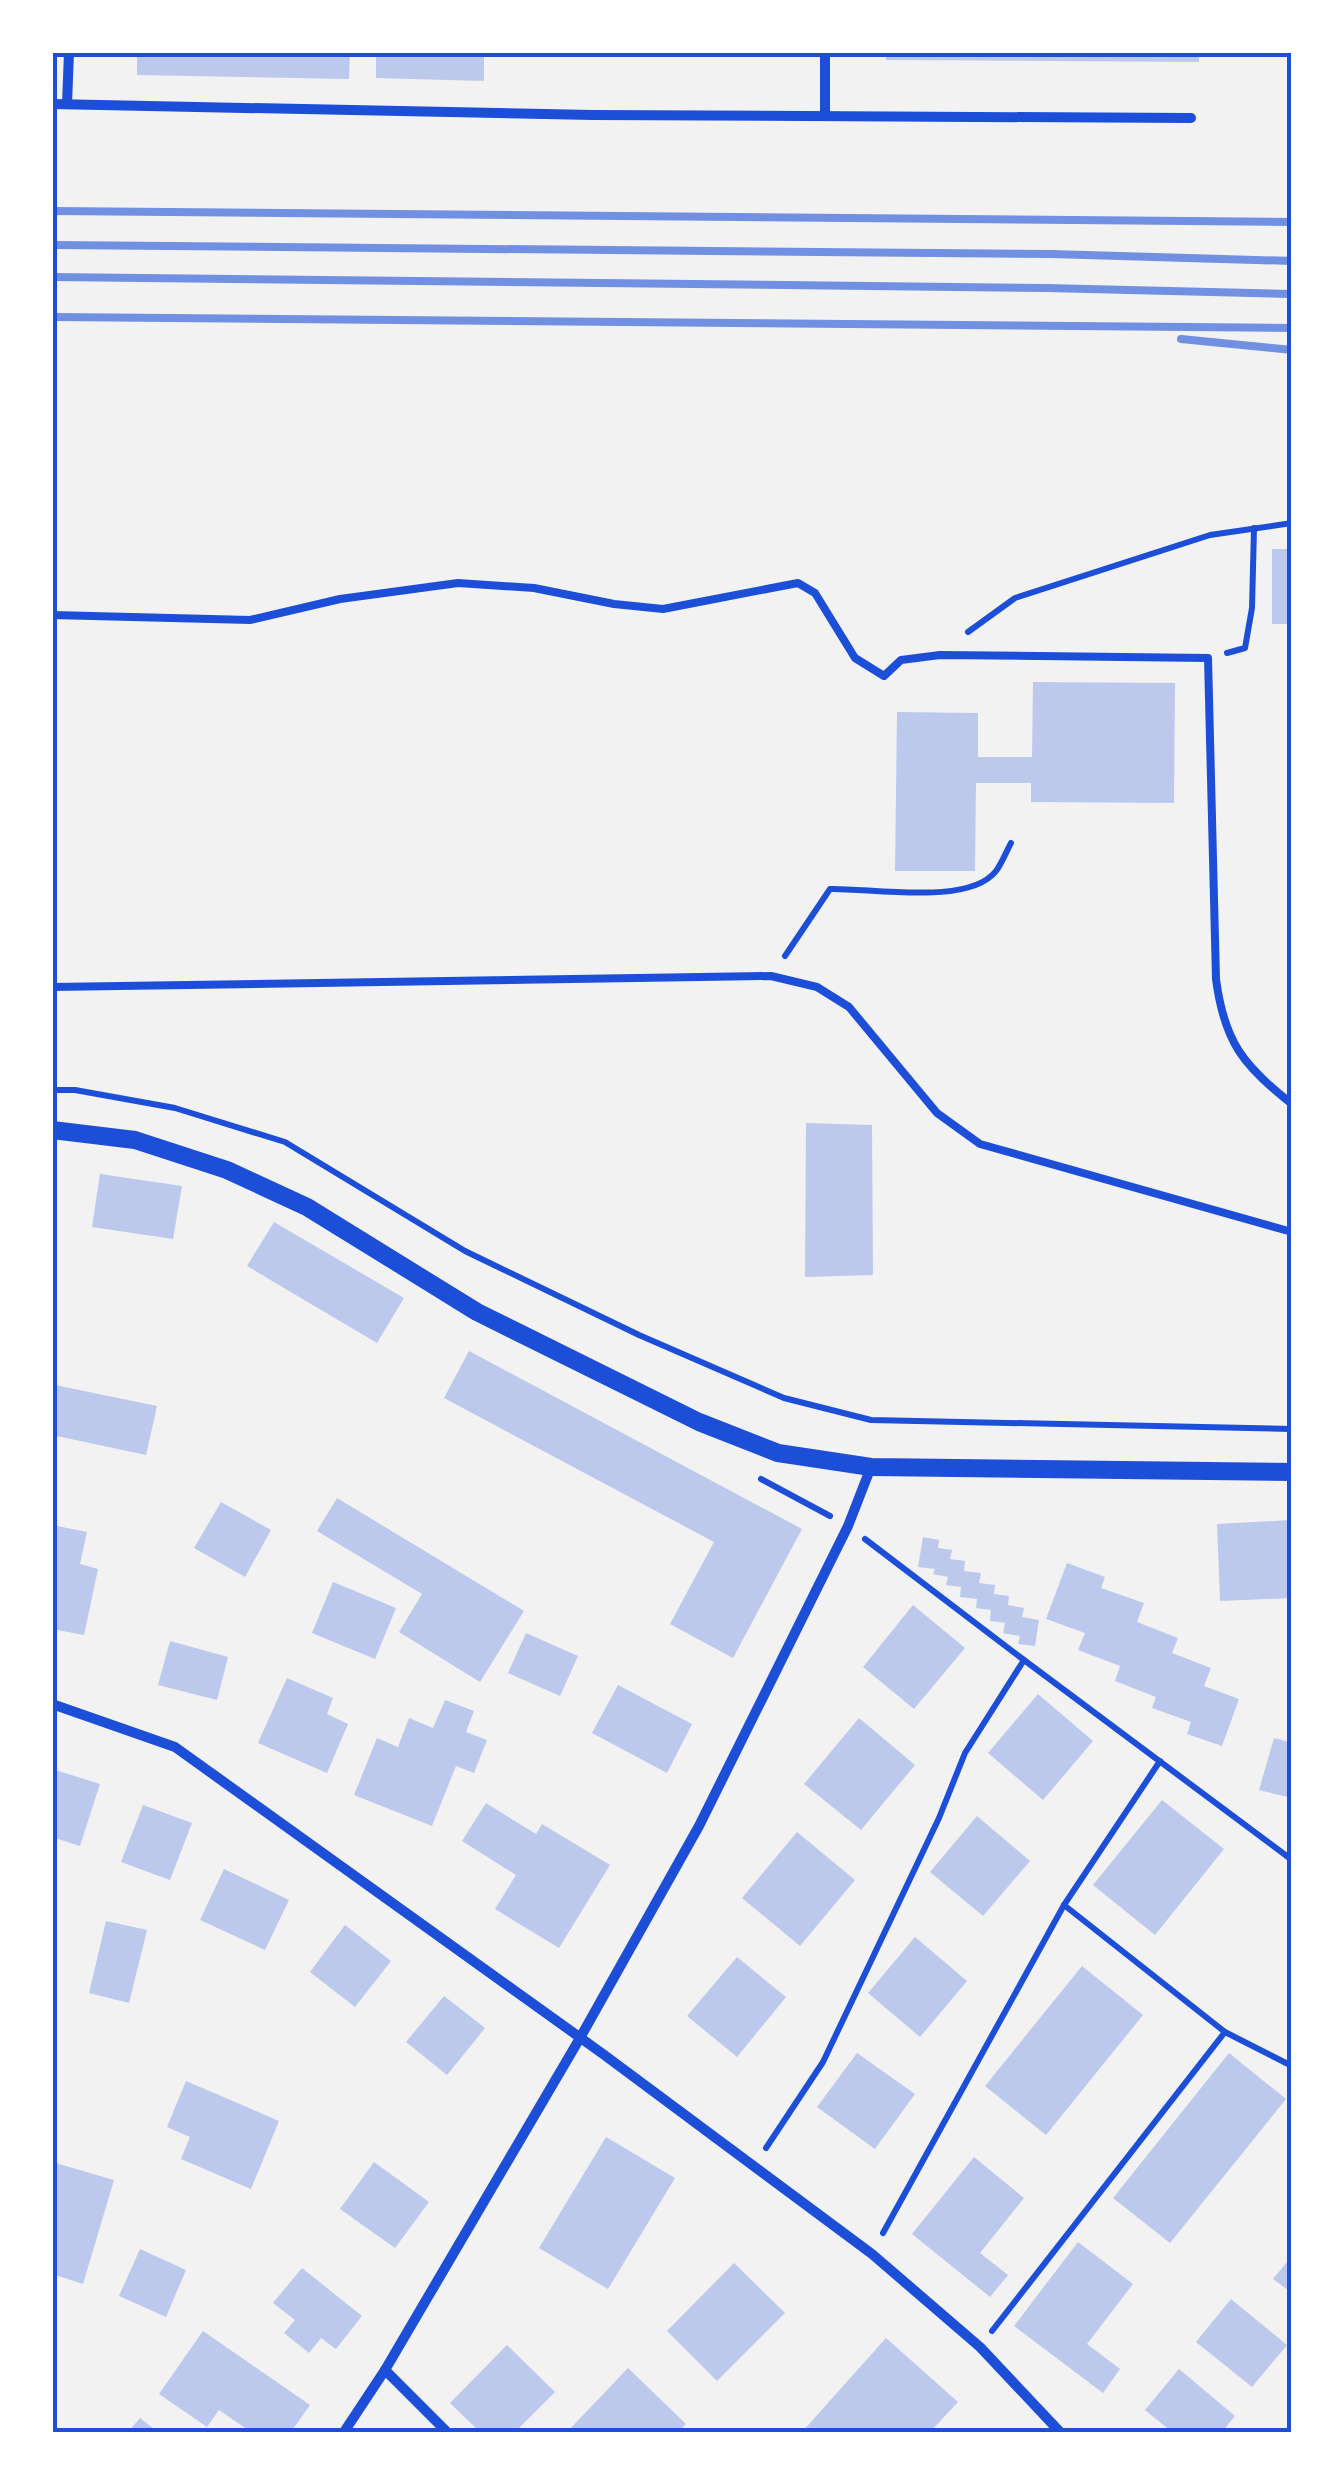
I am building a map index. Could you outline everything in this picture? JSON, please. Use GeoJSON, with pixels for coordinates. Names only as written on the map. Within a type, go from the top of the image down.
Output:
{"type":"FeatureCollection","features":[{"type":"Feature","properties":{"kind":"street"},"geometry":{"type":"LineString","coordinates":[[67,104],[69,52]]}},
{"type":"Feature","properties":{"kind":"street"},"geometry":{"type":"LineString","coordinates":[[825,52],[825,115]]}},
{"type":"Feature","properties":{"kind":"street"},"geometry":{"type":"LineString","coordinates":[[52,104],[593,115],[1191,118]]}},
{"type":"Feature","properties":{"kind":"street"},"geometry":{"type":"LineString","coordinates":[[52,1130],[136,1140],[227,1170],[307,1207],[477,1312],[699,1422],[778,1453],[870,1467],[1292,1472]]}},
{"type":"Feature","properties":{"kind":"street"},"geometry":{"type":"LineString","coordinates":[[344,2432],[580,2038],[699,1826],[848,1526],[870,1467]]}},
{"type":"Feature","properties":{"kind":"street"},"geometry":{"type":"LineString","coordinates":[[52,1704],[175,1748],[580,2038],[872,2254],[980,2347],[1060,2432]]}},
{"type":"Feature","properties":{"kind":"street"},"geometry":{"type":"LineString","coordinates":[[384,2370],[447,2432]]}},
{"type":"Feature","properties":{"kind":"lane"},"geometry":{"type":"LineString","coordinates":[[52,615],[250,620],[340,600],[458,583],[534,588],[614,604],[663,608],[798,583],[815,593],[855,658],[884,676],[901,660],[940,655],[1208,658],[1216,979],[1221,1016],[1240,1056],[1258,1078],[1292,1104]]}},
{"type":"Feature","properties":{"kind":"lane"},"geometry":{"type":"LineString","coordinates":[[52,986],[771,976],[817,986],[849,1008],[937,1113],[980,1144],[1292,1232]]}},
{"type":"Feature","properties":{"kind":"path"},"geometry":{"type":"LineString","coordinates":[[940,655],[1015,598],[1210,535],[1292,522]]}},
{"type":"Feature","properties":{"kind":"path"},"geometry":{"type":"LineString","coordinates":[[1208,658],[1245,648],[1252,608],[1254,528]]}},
{"type":"Feature","properties":{"kind":"path"},"geometry":{"type":"LineString","coordinates":[[771,976],[830,889],[927,892],[974,887],[995,873],[1011,844]]}},
{"type":"Feature","properties":{"kind":"path"},"geometry":{"type":"LineString","coordinates":[[52,1090],[75,1090],[175,1108],[286,1142],[465,1251],[639,1335],[784,1398],[871,1420],[1292,1429]]}},
{"type":"Feature","properties":{"kind":"path"},"geometry":{"type":"LineString","coordinates":[[753,1475],[848,1526],[1292,1860]]}},
{"type":"Feature","properties":{"kind":"path"},"geometry":{"type":"LineString","coordinates":[[754,2166],[823,2062],[939,1818],[965,1753],[1024,1660]]}},
{"type":"Feature","properties":{"kind":"path"},"geometry":{"type":"LineString","coordinates":[[872,2254],[1064,1906],[1160,1761]]}},
{"type":"Feature","properties":{"kind":"path"},"geometry":{"type":"LineString","coordinates":[[1064,1906],[1224,2032],[1290,2063]]}},
{"type":"Feature","properties":{"kind":"path"},"geometry":{"type":"LineString","coordinates":[[980,2347],[1224,2032]]}},
{"type":"Feature","properties":{"kind":"building"},"geometry":{"type":"Polygon","coordinates":[[[137,52],[350,52],[349,79],[137,75],[137,52]]]}},
{"type":"Feature","properties":{"kind":"building"},"geometry":{"type":"Polygon","coordinates":[[[376,52],[484,52],[484,81],[376,78],[376,52]]]}},
{"type":"Feature","properties":{"kind":"building"},"geometry":{"type":"Polygon","coordinates":[[[886,52],[1199,52],[1199,62],[886,60],[886,52]]]}},
{"type":"Feature","properties":{"kind":"building"},"geometry":{"type":"Polygon","coordinates":[[[1272,549],[1292,549],[1292,624],[1272,624],[1272,549]]]}},
{"type":"Feature","properties":{"kind":"building"},"geometry":{"type":"Polygon","coordinates":[[[1033,682],[1175,683],[1174,803],[1031,802],[1031,783],[976,783],[975,871],[895,871],[897,712],[978,713],[978,757],[1032,757],[1033,682]]]}},
{"type":"Feature","properties":{"kind":"building"},"geometry":{"type":"Polygon","coordinates":[[[806,1123],[872,1125],[873,1275],[805,1277],[806,1123]]]}},
{"type":"Feature","properties":{"kind":"building"},"geometry":{"type":"Polygon","coordinates":[[[100,1174],[182,1186],[173,1239],[92,1227],[100,1174]]]}},
{"type":"Feature","properties":{"kind":"building"},"geometry":{"type":"Polygon","coordinates":[[[274,1222],[404,1298],[377,1343],[247,1266],[274,1222]]]}},
{"type":"Feature","properties":{"kind":"building"},"geometry":{"type":"Polygon","coordinates":[[[469,1351],[802,1529],[733,1658],[670,1624],[714,1542],[444,1398],[469,1351]]]}},
{"type":"Feature","properties":{"kind":"building"},"geometry":{"type":"Polygon","coordinates":[[[55,1385],[157,1406],[146,1455],[52,1435],[55,1385]]]}},
{"type":"Feature","properties":{"kind":"building"},"geometry":{"type":"Polygon","coordinates":[[[337,1498],[524,1611],[480,1682],[399,1632],[422,1594],[317,1531],[337,1498]]]}},
{"type":"Feature","properties":{"kind":"building"},"geometry":{"type":"Polygon","coordinates":[[[221,1502],[271,1530],[245,1577],[194,1548],[221,1502]]]}},
{"type":"Feature","properties":{"kind":"building"},"geometry":{"type":"Polygon","coordinates":[[[1292,1520],[1292,1598],[1220,1601],[1217,1524],[1292,1520]]]}},
{"type":"Feature","properties":{"kind":"building"},"geometry":{"type":"Polygon","coordinates":[[[52,1525],[87,1532],[80,1564],[98,1569],[84,1635],[52,1629],[52,1525]]]}},
{"type":"Feature","properties":{"kind":"building"},"geometry":{"type":"Polygon","coordinates":[[[923,1537],[939,1540],[938,1548],[952,1550],[950,1559],[965,1561],[964,1571],[981,1573],[979,1583],[995,1585],[994,1594],[1009,1596],[1008,1605],[1024,1608],[1022,1617],[1039,1620],[1035,1646],[1018,1644],[1020,1636],[1003,1633],[1005,1623],[990,1621],[991,1610],[976,1608],[977,1599],[960,1597],[961,1587],[946,1585],[948,1577],[933,1574],[935,1569],[918,1567],[923,1537]]]}},
{"type":"Feature","properties":{"kind":"building"},"geometry":{"type":"Polygon","coordinates":[[[1067,1563],[1105,1577],[1101,1588],[1144,1603],[1137,1622],[1178,1638],[1172,1653],[1211,1668],[1204,1686],[1239,1699],[1222,1746],[1187,1734],[1191,1722],[1152,1708],[1156,1697],[1115,1681],[1120,1666],[1078,1650],[1085,1633],[1046,1619],[1067,1563]]]}},
{"type":"Feature","properties":{"kind":"building"},"geometry":{"type":"Polygon","coordinates":[[[333,1582],[396,1608],[375,1659],[312,1633],[333,1582]]]}},
{"type":"Feature","properties":{"kind":"building"},"geometry":{"type":"Polygon","coordinates":[[[913,1605],[965,1648],[914,1709],[863,1667],[913,1605]]]}},
{"type":"Feature","properties":{"kind":"building"},"geometry":{"type":"Polygon","coordinates":[[[526,1633],[578,1656],[560,1696],[508,1673],[526,1633]]]}},
{"type":"Feature","properties":{"kind":"building"},"geometry":{"type":"Polygon","coordinates":[[[170,1641],[228,1657],[217,1700],[158,1685],[170,1641]]]}},
{"type":"Feature","properties":{"kind":"building"},"geometry":{"type":"Polygon","coordinates":[[[287,1678],[333,1698],[327,1714],[348,1724],[327,1773],[258,1743],[287,1678]]]}},
{"type":"Feature","properties":{"kind":"building"},"geometry":{"type":"Polygon","coordinates":[[[618,1685],[692,1724],[667,1773],[592,1733],[618,1685]]]}},
{"type":"Feature","properties":{"kind":"building"},"geometry":{"type":"Polygon","coordinates":[[[1038,1694],[1093,1741],[1043,1800],[988,1753],[1038,1694]]]}},
{"type":"Feature","properties":{"kind":"building"},"geometry":{"type":"Polygon","coordinates":[[[445,1700],[474,1711],[466,1732],[487,1740],[474,1773],[456,1766],[432,1826],[354,1795],[377,1738],[398,1747],[409,1718],[433,1728],[445,1700]]]}},
{"type":"Feature","properties":{"kind":"building"},"geometry":{"type":"Polygon","coordinates":[[[859,1718],[915,1765],[861,1830],[804,1784],[859,1718]]]}},
{"type":"Feature","properties":{"kind":"building"},"geometry":{"type":"Polygon","coordinates":[[[1274,1738],[1292,1743],[1292,1798],[1259,1790],[1274,1738]]]}},
{"type":"Feature","properties":{"kind":"building"},"geometry":{"type":"Polygon","coordinates":[[[52,1769],[100,1784],[80,1846],[52,1837],[52,1769]]]}},
{"type":"Feature","properties":{"kind":"building"},"geometry":{"type":"Polygon","coordinates":[[[1162,1800],[1224,1849],[1155,1935],[1093,1885],[1162,1800]]]}},
{"type":"Feature","properties":{"kind":"building"},"geometry":{"type":"Polygon","coordinates":[[[486,1803],[536,1834],[542,1824],[610,1865],[559,1948],[495,1909],[516,1875],[462,1841],[486,1803]]]}},
{"type":"Feature","properties":{"kind":"building"},"geometry":{"type":"Polygon","coordinates":[[[143,1805],[192,1823],[170,1880],[121,1862],[143,1805]]]}},
{"type":"Feature","properties":{"kind":"building"},"geometry":{"type":"Polygon","coordinates":[[[977,1816],[1030,1861],[983,1916],[930,1872],[977,1816]]]}},
{"type":"Feature","properties":{"kind":"building"},"geometry":{"type":"Polygon","coordinates":[[[797,1832],[855,1880],[800,1946],[742,1898],[797,1832]]]}},
{"type":"Feature","properties":{"kind":"building"},"geometry":{"type":"Polygon","coordinates":[[[224,1869],[289,1900],[265,1950],[200,1920],[224,1869]]]}},
{"type":"Feature","properties":{"kind":"building"},"geometry":{"type":"Polygon","coordinates":[[[106,1921],[147,1930],[129,2003],[89,1993],[106,1921]]]}},
{"type":"Feature","properties":{"kind":"building"},"geometry":{"type":"Polygon","coordinates":[[[345,1925],[391,1961],[355,2007],[310,1972],[345,1925]]]}},
{"type":"Feature","properties":{"kind":"building"},"geometry":{"type":"Polygon","coordinates":[[[915,1937],[967,1981],[920,2037],[868,1993],[915,1937]]]}},
{"type":"Feature","properties":{"kind":"building"},"geometry":{"type":"Polygon","coordinates":[[[737,1957],[786,1997],[737,2057],[687,2016],[737,1957]]]}},
{"type":"Feature","properties":{"kind":"building"},"geometry":{"type":"Polygon","coordinates":[[[1082,1966],[1143,2015],[1046,2135],[985,2086],[1082,1966]]]}},
{"type":"Feature","properties":{"kind":"building"},"geometry":{"type":"Polygon","coordinates":[[[444,1996],[485,2028],[447,2075],[406,2042],[444,1996]]]}},
{"type":"Feature","properties":{"kind":"building"},"geometry":{"type":"Polygon","coordinates":[[[857,2053],[915,2094],[875,2149],[817,2107],[857,2053]]]}},
{"type":"Feature","properties":{"kind":"building"},"geometry":{"type":"Polygon","coordinates":[[[1229,2053],[1286,2099],[1170,2243],[1113,2198],[1229,2053]]]}},
{"type":"Feature","properties":{"kind":"building"},"geometry":{"type":"Polygon","coordinates":[[[186,2081],[279,2121],[251,2189],[181,2159],[190,2137],[167,2127],[186,2081]]]}},
{"type":"Feature","properties":{"kind":"building"},"geometry":{"type":"Polygon","coordinates":[[[606,2137],[675,2178],[608,2289],[539,2248],[606,2137]]]}},
{"type":"Feature","properties":{"kind":"building"},"geometry":{"type":"Polygon","coordinates":[[[974,2157],[1024,2198],[980,2253],[1008,2275],[990,2297],[912,2234],[974,2157]]]}},
{"type":"Feature","properties":{"kind":"building"},"geometry":{"type":"Polygon","coordinates":[[[52,2162],[114,2180],[83,2284],[52,2274],[52,2162]]]}},
{"type":"Feature","properties":{"kind":"building"},"geometry":{"type":"Polygon","coordinates":[[[374,2162],[429,2202],[395,2248],[340,2209],[374,2162]]]}},
{"type":"Feature","properties":{"kind":"building"},"geometry":{"type":"Polygon","coordinates":[[[1078,2242],[1133,2284],[1087,2344],[1120,2369],[1103,2393],[1014,2326],[1078,2242]]]}},
{"type":"Feature","properties":{"kind":"building"},"geometry":{"type":"Polygon","coordinates":[[[140,2249],[186,2270],[166,2317],[119,2296],[140,2249]]]}},
{"type":"Feature","properties":{"kind":"building"},"geometry":{"type":"Polygon","coordinates":[[[1292,2256],[1292,2293],[1273,2279],[1292,2256]]]}},
{"type":"Feature","properties":{"kind":"building"},"geometry":{"type":"Polygon","coordinates":[[[734,2263],[785,2313],[717,2381],[667,2331],[734,2263]]]}},
{"type":"Feature","properties":{"kind":"building"},"geometry":{"type":"Polygon","coordinates":[[[302,2268],[362,2316],[336,2349],[321,2338],[309,2353],[284,2333],[295,2320],[273,2303],[302,2268]]]}},
{"type":"Feature","properties":{"kind":"building"},"geometry":{"type":"Polygon","coordinates":[[[1231,2299],[1287,2345],[1252,2387],[1196,2342],[1231,2299]]]}},
{"type":"Feature","properties":{"kind":"building"},"geometry":{"type":"Polygon","coordinates":[[[203,2331],[310,2405],[291,2432],[251,2432],[219,2410],[207,2427],[159,2394],[203,2331]]]}},
{"type":"Feature","properties":{"kind":"building"},"geometry":{"type":"Polygon","coordinates":[[[886,2338],[958,2402],[930,2432],[802,2432],[886,2338]]]}},
{"type":"Feature","properties":{"kind":"building"},"geometry":{"type":"Polygon","coordinates":[[[507,2345],[555,2392],[515,2432],[480,2432],[450,2403],[507,2345]]]}},
{"type":"Feature","properties":{"kind":"building"},"geometry":{"type":"Polygon","coordinates":[[[628,2368],[686,2424],[678,2432],[567,2432],[628,2368]]]}},
{"type":"Feature","properties":{"kind":"building"},"geometry":{"type":"Polygon","coordinates":[[[1179,2369],[1235,2416],[1222,2432],[1172,2432],[1145,2410],[1179,2369]]]}},
{"type":"Feature","properties":{"kind":"building"},"geometry":{"type":"Polygon","coordinates":[[[140,2418],[158,2432],[128,2432],[140,2418]]]}},
{"type":"Feature","properties":{"kind":"railway"},"geometry":{"type":"LineString","coordinates":[[52,211],[1292,222]]}},
{"type":"Feature","properties":{"kind":"railway"},"geometry":{"type":"LineString","coordinates":[[52,245],[1051,254],[1292,261]]}},
{"type":"Feature","properties":{"kind":"railway"},"geometry":{"type":"LineString","coordinates":[[52,277],[1292,294]]}},
{"type":"Feature","properties":{"kind":"railway"},"geometry":{"type":"LineString","coordinates":[[52,317],[1292,328]]}},
{"type":"Feature","properties":{"kind":"railway"},"geometry":{"type":"LineString","coordinates":[[1181,339],[1292,350]]}}]}
